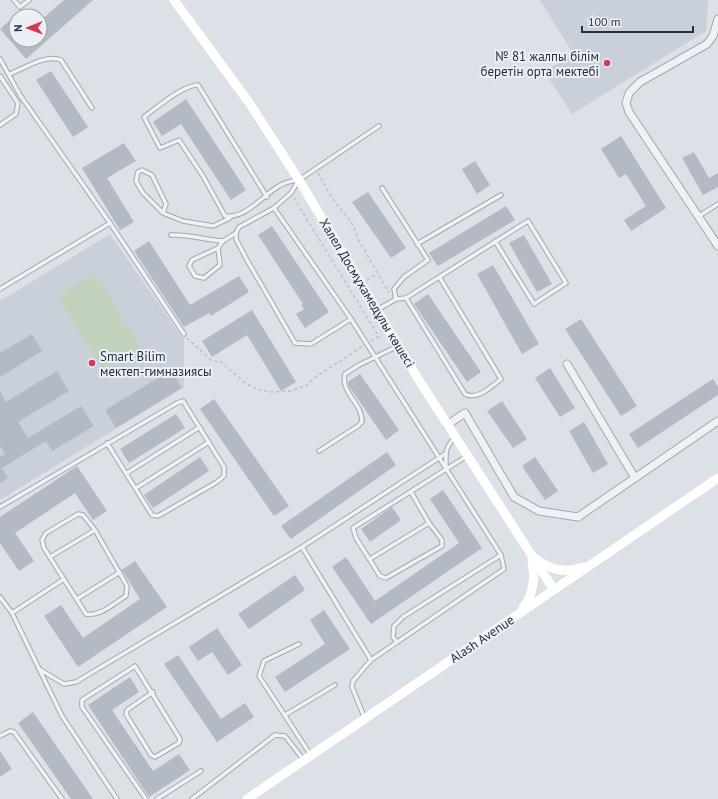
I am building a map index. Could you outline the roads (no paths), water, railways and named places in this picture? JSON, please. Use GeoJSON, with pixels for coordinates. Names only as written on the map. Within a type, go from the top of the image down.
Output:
{"type":"FeatureCollection","features":[{"type":"Feature","properties":{"kind":"street","name":"Халел Досмұхамедұлы көшесі"},"geometry":{"type":"LineString","coordinates":[[174,0],[250,104],[299,180],[447,426],[554,590]]}},
{"type":"Feature","properties":{"kind":"street"},"geometry":{"type":"LineString","coordinates":[[718,19],[713,36],[707,44],[640,82],[629,94],[626,103],[629,112],[718,246]]}},
{"type":"Feature","properties":{"kind":"street"},"geometry":{"type":"LineString","coordinates":[[567,364],[634,478]]}},
{"type":"Feature","properties":{"kind":"street"},"geometry":{"type":"LineString","coordinates":[[447,426],[466,413],[514,497],[539,511],[578,517],[718,421]]}},
{"type":"Feature","properties":{"kind":"street","name":"Alash Avenue"},"geometry":{"type":"LineString","coordinates":[[247,799],[718,478]]}},
{"type":"Feature","properties":{"kind":"street"},"geometry":{"type":"LineString","coordinates":[[531,555],[545,565],[559,571],[574,570],[593,564]]}},
{"type":"Feature","properties":{"kind":"street"},"geometry":{"type":"LineString","coordinates":[[520,613],[529,600],[533,586],[534,572],[531,555]]}},
{"type":"Feature","properties":{"kind":"lane"},"geometry":{"type":"LineString","coordinates":[[14,0],[20,7],[29,0]]}},
{"type":"Feature","properties":{"kind":"lane"},"geometry":{"type":"LineString","coordinates":[[10,74],[47,58],[61,60],[92,108]]}},
{"type":"Feature","properties":{"kind":"lane"},"geometry":{"type":"LineString","coordinates":[[1,62],[10,74],[20,95],[110,223],[184,334]]}},
{"type":"Feature","properties":{"kind":"lane"},"geometry":{"type":"LineString","coordinates":[[0,76],[18,103],[16,114],[0,124]]}},
{"type":"Feature","properties":{"kind":"lane"},"geometry":{"type":"LineString","coordinates":[[231,217],[225,216],[220,211],[203,176],[179,140],[160,148],[144,117],[181,91],[194,85],[198,85],[266,196]]}},
{"type":"Feature","properties":{"kind":"lane"},"geometry":{"type":"LineString","coordinates":[[163,213],[166,204],[152,176],[147,171],[142,170],[138,172],[136,181],[143,193],[163,213],[183,222],[213,226],[266,196],[278,186],[287,182],[299,180],[316,170],[379,126]]}},
{"type":"Feature","properties":{"kind":"lane"},"geometry":{"type":"LineString","coordinates":[[299,180],[291,193],[274,208],[239,227],[236,233],[236,239],[296,343],[311,344],[351,319]]}},
{"type":"Feature","properties":{"kind":"lane"},"geometry":{"type":"LineString","coordinates":[[382,188],[428,260],[398,283],[394,289],[395,299]]}},
{"type":"Feature","properties":{"kind":"lane"},"geometry":{"type":"LineString","coordinates":[[417,244],[501,195]]}},
{"type":"Feature","properties":{"kind":"lane"},"geometry":{"type":"LineString","coordinates":[[698,217],[718,204]]}},
{"type":"Feature","properties":{"kind":"lane"},"geometry":{"type":"LineString","coordinates":[[274,208],[376,356],[446,470],[501,555],[504,569],[371,660],[353,681],[352,687],[365,719]]}},
{"type":"Feature","properties":{"kind":"lane"},"geometry":{"type":"LineString","coordinates":[[376,310],[395,299],[406,298],[440,278],[495,241],[528,221],[566,283],[534,304],[495,241]]}},
{"type":"Feature","properties":{"kind":"lane"},"geometry":{"type":"LineString","coordinates":[[0,288],[110,223]]}},
{"type":"Feature","properties":{"kind":"lane"},"geometry":{"type":"LineString","coordinates":[[218,248],[220,265],[204,278],[195,276],[190,266],[192,260],[218,248],[223,241],[236,233]]}},
{"type":"Feature","properties":{"kind":"lane"},"geometry":{"type":"LineString","coordinates":[[171,235],[182,234],[210,240],[223,241]]}},
{"type":"Feature","properties":{"kind":"lane"},"geometry":{"type":"LineString","coordinates":[[406,298],[465,394],[475,396],[482,392],[501,378],[440,278]]}},
{"type":"Feature","properties":{"kind":"lane"},"geometry":{"type":"LineString","coordinates":[[319,451],[362,422],[361,412],[344,384],[345,374],[376,356],[398,346]]}},
{"type":"Feature","properties":{"kind":"lane"},"geometry":{"type":"LineString","coordinates":[[0,507],[107,443],[177,403],[183,402],[224,466],[224,476],[217,482],[158,516],[152,515],[107,443]]}},
{"type":"Feature","properties":{"kind":"lane"},"geometry":{"type":"LineString","coordinates":[[127,473],[200,427]]}},
{"type":"Feature","properties":{"kind":"lane"},"geometry":{"type":"LineString","coordinates":[[446,470],[446,454],[449,443],[455,438]]}},
{"type":"Feature","properties":{"kind":"lane"},"geometry":{"type":"LineString","coordinates":[[136,488],[209,442]]}},
{"type":"Feature","properties":{"kind":"lane"},"geometry":{"type":"LineString","coordinates":[[39,669],[64,684],[76,682],[302,547],[439,457],[446,454]]}},
{"type":"Feature","properties":{"kind":"lane"},"geometry":{"type":"LineString","coordinates":[[410,492],[429,523],[442,540],[442,546],[386,578],[380,576],[356,538],[353,528],[410,492],[446,470],[467,456]]}},
{"type":"Feature","properties":{"kind":"lane"},"geometry":{"type":"LineString","coordinates":[[78,514],[83,515],[95,530],[127,586],[126,596],[104,610],[91,615],[86,614],[44,548],[42,540],[46,533],[78,514]]}},
{"type":"Feature","properties":{"kind":"lane"},"geometry":{"type":"LineString","coordinates":[[370,559],[429,523]]}},
{"type":"Feature","properties":{"kind":"lane"},"geometry":{"type":"LineString","coordinates":[[50,557],[95,530]]}},
{"type":"Feature","properties":{"kind":"lane"},"geometry":{"type":"LineString","coordinates":[[302,547],[371,660]]}},
{"type":"Feature","properties":{"kind":"lane"},"geometry":{"type":"LineString","coordinates":[[397,642],[393,637],[394,626],[403,617],[501,555]]}},
{"type":"Feature","properties":{"kind":"lane"},"geometry":{"type":"LineString","coordinates":[[77,599],[120,572]]}},
{"type":"Feature","properties":{"kind":"lane"},"geometry":{"type":"LineString","coordinates":[[12,613],[64,579]]}},
{"type":"Feature","properties":{"kind":"lane"},"geometry":{"type":"LineString","coordinates":[[0,597],[12,613],[62,716],[117,799]]}},
{"type":"Feature","properties":{"kind":"lane"},"geometry":{"type":"LineString","coordinates":[[300,644],[264,661],[259,676],[285,715],[307,758]]}},
{"type":"Feature","properties":{"kind":"lane"},"geometry":{"type":"LineString","coordinates":[[146,799],[82,706],[82,700],[135,666],[153,692],[180,739],[179,743],[155,757],[151,755],[126,714],[127,710],[153,692]]}},
{"type":"Feature","properties":{"kind":"lane"},"geometry":{"type":"LineString","coordinates":[[285,715],[335,685]]}},
{"type":"Feature","properties":{"kind":"lane"},"geometry":{"type":"LineString","coordinates":[[0,736],[10,730],[14,732],[62,799]]}},
{"type":"Feature","properties":{"kind":"lane"},"geometry":{"type":"LineString","coordinates":[[192,799],[275,735],[285,736],[307,758]]}},
{"type":"Feature","properties":{"kind":"lane"},"geometry":{"type":"LineString","coordinates":[[157,799],[202,771]]}},
{"type":"Feature","properties":{"kind":"place","name":"№ 81 жалпы білім беретін орта мектебі"},"geometry":{"type":"Point","coordinates":[607,63]}},
{"type":"Feature","properties":{"kind":"place","name":"Smart Bilim мектеп-гимназиясы"},"geometry":{"type":"Point","coordinates":[92,363]}}]}
